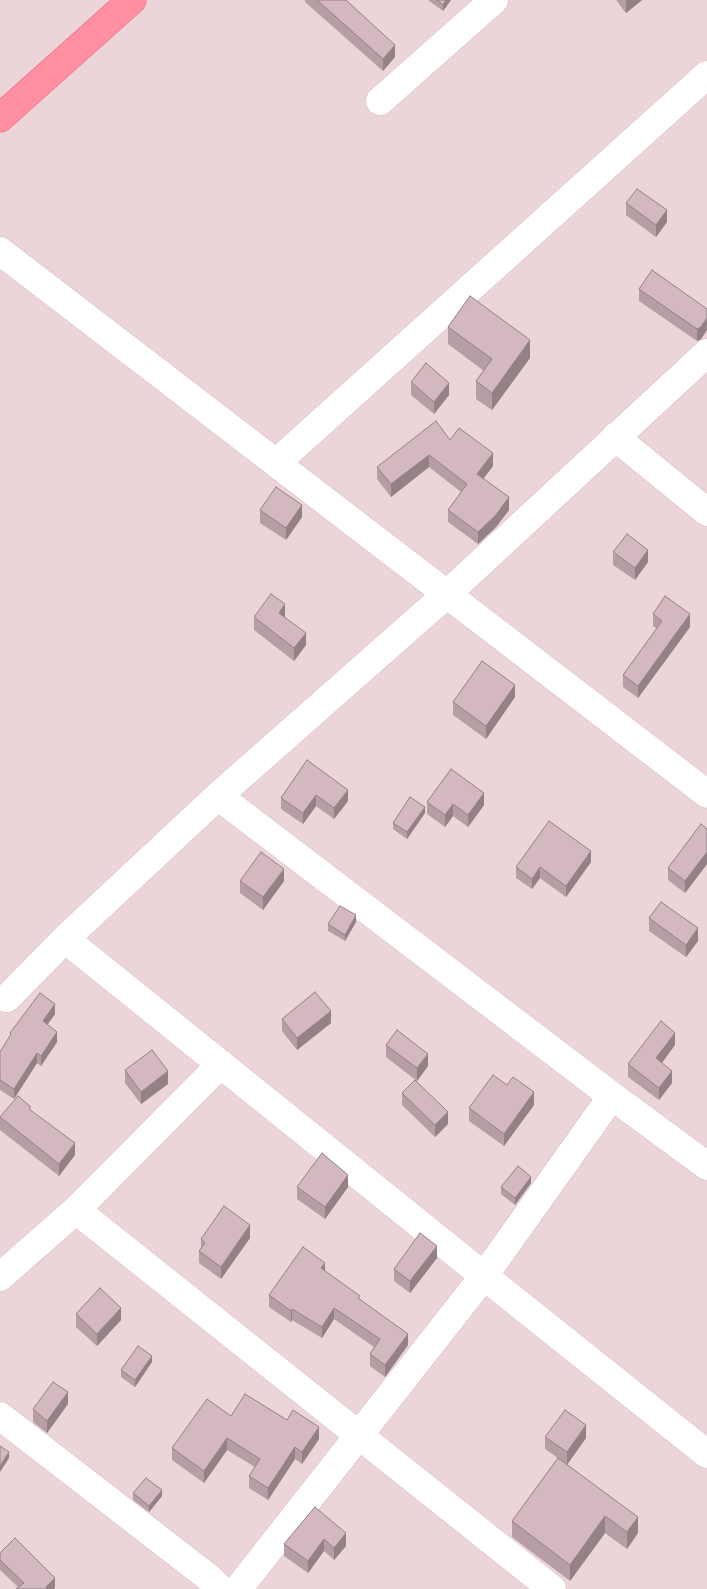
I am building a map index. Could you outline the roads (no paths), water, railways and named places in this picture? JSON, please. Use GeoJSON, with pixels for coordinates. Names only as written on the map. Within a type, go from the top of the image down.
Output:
{"type":"FeatureCollection","features":[{"type":"Feature","properties":{"kind":"main road"},"geometry":{"type":"LineString","coordinates":[[0,118],[132,0]]}},
{"type":"Feature","properties":{"kind":"street"},"geometry":{"type":"LineString","coordinates":[[380,101],[494,0]]}},
{"type":"Feature","properties":{"kind":"street"},"geometry":{"type":"LineString","coordinates":[[276,463],[707,75]]}},
{"type":"Feature","properties":{"kind":"street"},"geometry":{"type":"LineString","coordinates":[[0,251],[707,794]]}},
{"type":"Feature","properties":{"kind":"street"},"geometry":{"type":"LineString","coordinates":[[7,998],[65,939],[218,796],[447,594],[707,353]]}},
{"type":"Feature","properties":{"kind":"street"},"geometry":{"type":"LineString","coordinates":[[616,437],[707,512]]}},
{"type":"Feature","properties":{"kind":"street"},"geometry":{"type":"LineString","coordinates":[[218,796],[612,1096],[707,1166]]}},
{"type":"Feature","properties":{"kind":"street"},"geometry":{"type":"LineString","coordinates":[[65,939],[707,1454]]}},
{"type":"Feature","properties":{"kind":"street"},"geometry":{"type":"LineString","coordinates":[[0,1277],[76,1210],[221,1064]]}},
{"type":"Feature","properties":{"kind":"street"},"geometry":{"type":"LineString","coordinates":[[238,1589],[484,1276],[612,1096]]}},
{"type":"Feature","properties":{"kind":"street"},"geometry":{"type":"LineString","coordinates":[[76,1210],[552,1589]]}},
{"type":"Feature","properties":{"kind":"street"},"geometry":{"type":"LineString","coordinates":[[0,1416],[200,1571],[220,1589]]}}]}
